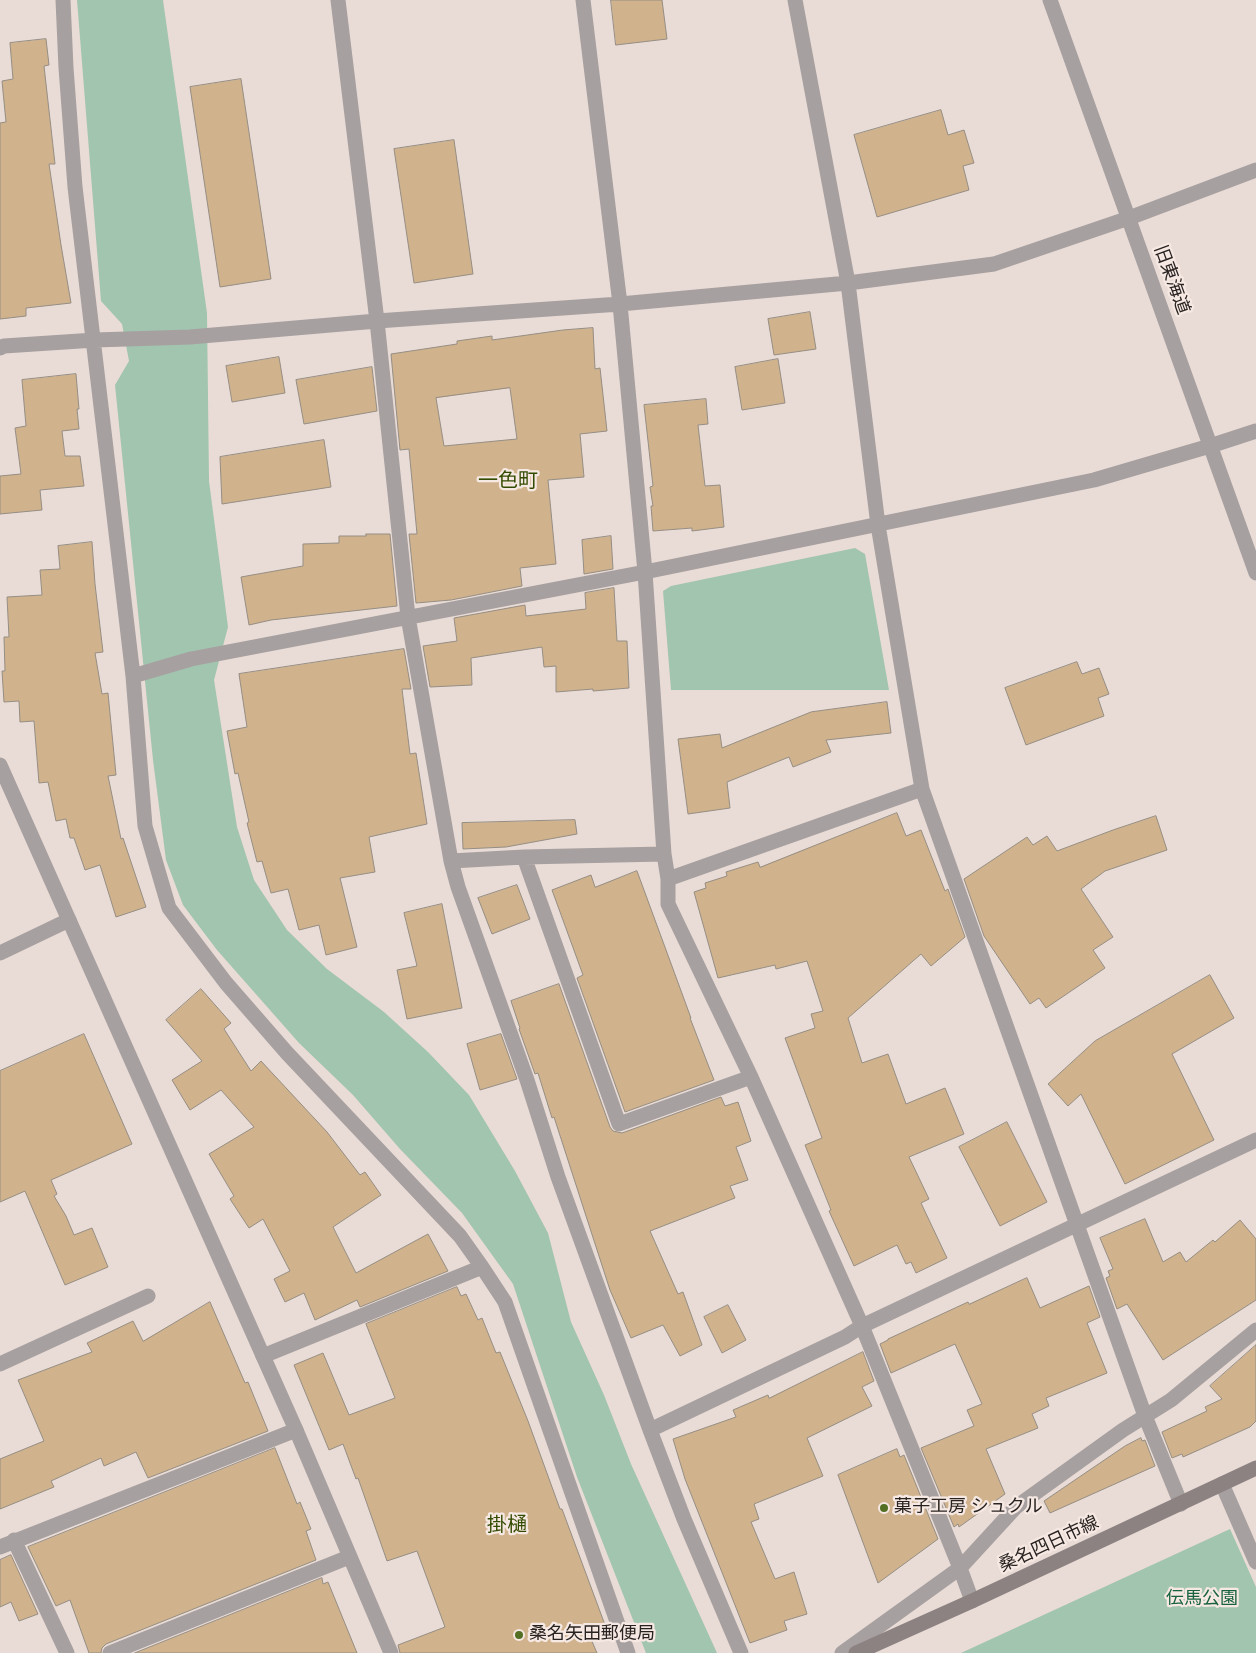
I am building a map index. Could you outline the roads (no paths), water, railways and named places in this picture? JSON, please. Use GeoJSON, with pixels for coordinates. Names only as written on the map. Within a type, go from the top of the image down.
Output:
{"type":"FeatureCollection","features":[{"type":"Feature","properties":{"kind":"main road","name":"桑名四日市線"},"geometry":{"type":"LineString","coordinates":[[856,1653],[1256,1468]]}},
{"type":"Feature","properties":{"kind":"street"},"geometry":{"type":"LineString","coordinates":[[63,0],[66,68],[76,187],[133,676],[145,826],[169,908],[226,983],[287,1053],[460,1236],[505,1302],[628,1653]]}},
{"type":"Feature","properties":{"kind":"street"},"geometry":{"type":"LineString","coordinates":[[338,0],[377,321],[408,617],[451,861],[458,887],[527,1080],[558,1177],[650,1430],[684,1519],[741,1653]]}},
{"type":"Feature","properties":{"kind":"street"},"geometry":{"type":"LineString","coordinates":[[583,0],[620,304],[645,572],[664,854],[668,879],[668,904],[751,1077],[862,1326],[972,1601]]}},
{"type":"Feature","properties":{"kind":"street"},"geometry":{"type":"LineString","coordinates":[[795,0],[848,283],[878,525],[922,789],[1145,1416],[1180,1504]]}},
{"type":"Feature","properties":{"kind":"street","name":"旧東海道"},"geometry":{"type":"LineString","coordinates":[[1050,0],[1256,573]]}},
{"type":"Feature","properties":{"kind":"street"},"geometry":{"type":"LineString","coordinates":[[0,348],[4,346],[95,340],[190,337],[377,321],[620,304],[848,283],[994,264],[1129,218],[1256,170]]}},
{"type":"Feature","properties":{"kind":"street"},"geometry":{"type":"LineString","coordinates":[[133,676],[191,658],[645,572],[1094,480],[1210,446],[1256,430]]}},
{"type":"Feature","properties":{"kind":"street"},"geometry":{"type":"LineString","coordinates":[[0,764],[296,1430],[391,1653]]}},
{"type":"Feature","properties":{"kind":"street"},"geometry":{"type":"LineString","coordinates":[[668,879],[922,789]]}},
{"type":"Feature","properties":{"kind":"street"},"geometry":{"type":"LineString","coordinates":[[451,861],[524,857],[664,854]]}},
{"type":"Feature","properties":{"kind":"street"},"geometry":{"type":"LineString","coordinates":[[524,857],[619,1124],[751,1077]]}},
{"type":"Feature","properties":{"kind":"street"},"geometry":{"type":"LineString","coordinates":[[0,953],[70,920]]}},
{"type":"Feature","properties":{"kind":"street"},"geometry":{"type":"LineString","coordinates":[[650,1430],[862,1326],[1256,1140]]}},
{"type":"Feature","properties":{"kind":"street"},"geometry":{"type":"LineString","coordinates":[[263,1356],[482,1267]]}},
{"type":"Feature","properties":{"kind":"street"},"geometry":{"type":"LineString","coordinates":[[0,1364],[148,1296]]}},
{"type":"Feature","properties":{"kind":"street"},"geometry":{"type":"LineString","coordinates":[[842,1653],[960,1568],[1016,1507],[1123,1430],[1171,1400],[1256,1330]]}},
{"type":"Feature","properties":{"kind":"street"},"geometry":{"type":"LineString","coordinates":[[67,1653],[7,1544],[296,1430]]}},
{"type":"Feature","properties":{"kind":"street"},"geometry":{"type":"LineString","coordinates":[[1222,1484],[1256,1562]]}},
{"type":"Feature","properties":{"kind":"street"},"geometry":{"type":"LineString","coordinates":[[110,1653],[349,1557]]}},
{"type":"Feature","properties":{"kind":"place","name":"菓子工房 シュクル"},"geometry":{"type":"Point","coordinates":[884,1508]}},
{"type":"Feature","properties":{"kind":"place","name":"桑名矢田郵便局"},"geometry":{"type":"Point","coordinates":[519,1635]}},
{"type":"Feature","properties":{"kind":"district","name":"一色町"},"geometry":{"type":"Point","coordinates":[508,482]}},
{"type":"Feature","properties":{"kind":"district","name":"掛樋"},"geometry":{"type":"Point","coordinates":[507,1526]}},
{"type":"Feature","properties":{"kind":"park label","name":"伝馬公園"},"geometry":{"type":"Point","coordinates":[1202,1600]}}]}
